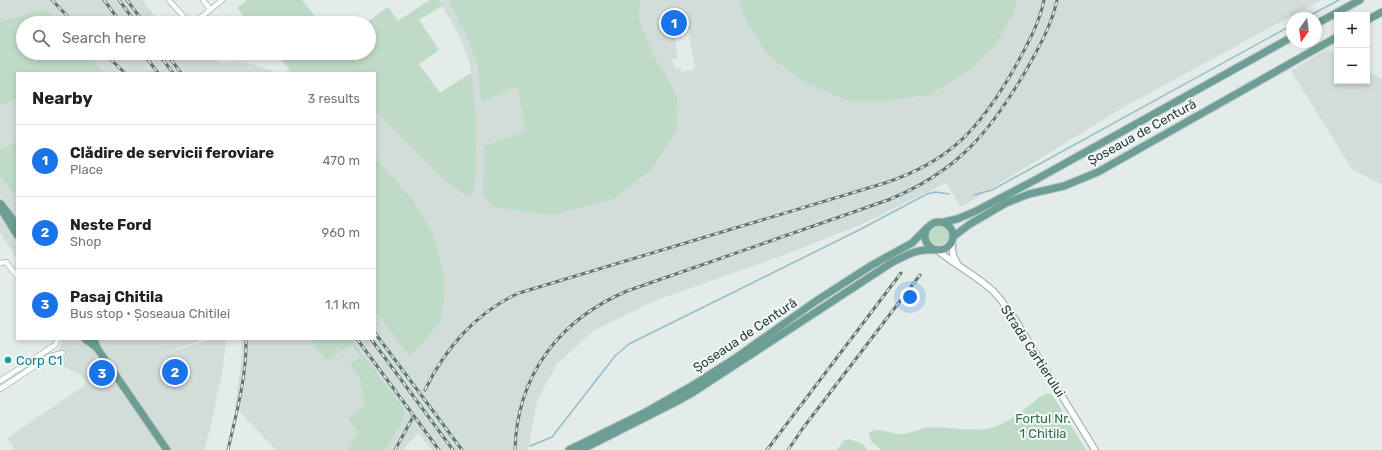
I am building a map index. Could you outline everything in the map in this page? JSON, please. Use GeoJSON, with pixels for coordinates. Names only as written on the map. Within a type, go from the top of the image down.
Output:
{"type":"FeatureCollection","features":[{"type":"Feature","properties":{"kind":"main road"},"geometry":{"type":"LineString","coordinates":[[1322,21],[1360,0]]}},
{"type":"Feature","properties":{"kind":"main road"},"geometry":{"type":"LineString","coordinates":[[1370,18],[1382,12]]}},
{"type":"Feature","properties":{"kind":"main road","name":"Șoseaua de Centură"},"geometry":{"type":"LineString","coordinates":[[569,450],[604,436],[692,393],[891,263],[916,251],[924,249],[936,250],[948,247],[953,239],[970,224],[1006,203],[1029,194],[1064,186],[1098,172],[1334,39]]}},
{"type":"Feature","properties":{"kind":"main road","name":"Șoseaua de Centură"},"geometry":{"type":"LineString","coordinates":[[581,450],[695,384],[734,359],[816,301],[872,265],[912,243],[933,222],[944,222],[968,215],[1286,40]]}},
{"type":"Feature","properties":{"kind":"main road"},"geometry":{"type":"LineString","coordinates":[[0,203],[16,224]]}},
{"type":"Feature","properties":{"kind":"main road"},"geometry":{"type":"LineString","coordinates":[[0,207],[3,215],[16,234]]}},
{"type":"Feature","properties":{"kind":"main road"},"geometry":{"type":"LineString","coordinates":[[944,222],[952,229],[953,239]]}},
{"type":"Feature","properties":{"kind":"main road"},"geometry":{"type":"LineString","coordinates":[[927,228],[925,236],[926,241],[928,245],[936,250]]}},
{"type":"Feature","properties":{"kind":"main road"},"geometry":{"type":"LineString","coordinates":[[86,340],[97,348]]}},
{"type":"Feature","properties":{"kind":"main road"},"geometry":{"type":"LineString","coordinates":[[94,340],[97,348],[167,450]]}},
{"type":"Feature","properties":{"kind":"street"},"geometry":{"type":"LineString","coordinates":[[169,0],[183,16]]}},
{"type":"Feature","properties":{"kind":"street"},"geometry":{"type":"LineString","coordinates":[[203,0],[210,9]]}},
{"type":"Feature","properties":{"kind":"street"},"geometry":{"type":"LineString","coordinates":[[202,16],[222,0]]}},
{"type":"Feature","properties":{"kind":"street"},"geometry":{"type":"LineString","coordinates":[[953,239],[953,256],[958,265]]}},
{"type":"Feature","properties":{"kind":"street","name":"Strada Cartierului"},"geometry":{"type":"LineString","coordinates":[[936,250],[984,284],[1003,304],[1016,322],[1095,450]]}},
{"type":"Feature","properties":{"kind":"street"},"geometry":{"type":"LineString","coordinates":[[0,263],[6,262],[16,275]]}},
{"type":"Feature","properties":{"kind":"street"},"geometry":{"type":"LineString","coordinates":[[0,381],[55,345],[58,340]]}},
{"type":"Feature","properties":{"kind":"street"},"geometry":{"type":"LineString","coordinates":[[0,389],[50,356],[62,353]]}},
{"type":"Feature","properties":{"kind":"shaded area"},"geometry":{"type":"Polygon","coordinates":[[[0,0],[142,0],[155,16],[52,16],[44,8],[0,22],[0,0]]]}},
{"type":"Feature","properties":{"kind":"shaded area"},"geometry":{"type":"Polygon","coordinates":[[[430,0],[448,0],[465,34],[477,63],[481,103],[517,85],[526,131],[484,146],[483,196],[664,72],[655,58],[642,27],[639,16],[641,0],[738,0],[739,4],[803,82],[848,101],[885,101],[930,95],[970,70],[996,44],[1012,17],[1018,0],[1321,0],[1299,12],[1286,12],[1286,19],[1122,108],[961,207],[946,183],[862,224],[784,255],[654,301],[593,331],[556,365],[537,401],[528,450],[432,450],[418,433],[403,450],[276,450],[235,407],[241,363],[242,340],[376,340],[376,72],[286,72],[290,70],[281,60],[376,60],[376,16],[388,7],[398,21],[430,0]],[[442,6],[419,20],[439,50],[419,64],[440,93],[471,73],[469,61],[461,40],[442,6]],[[688,27],[679,29],[679,32],[674,33],[678,58],[672,60],[675,69],[680,68],[681,72],[695,69],[688,27]]]}},
{"type":"Feature","properties":{"kind":"shaded area"},"geometry":{"type":"Polygon","coordinates":[[[1327,49],[1334,52],[1334,84],[1370,84],[1370,73],[1382,79],[1382,185],[1352,169],[1291,71],[1327,49]]]}},
{"type":"Feature","properties":{"kind":"shaded area"},"geometry":{"type":"Polygon","coordinates":[[[93,60],[214,60],[221,63],[238,62],[255,65],[276,72],[104,72],[93,60]]]}},
{"type":"Feature","properties":{"kind":"shaded area"},"geometry":{"type":"Polygon","coordinates":[[[16,99],[16,142],[0,149],[0,106],[16,99]]]}},
{"type":"Feature","properties":{"kind":"shaded area"},"geometry":{"type":"Polygon","coordinates":[[[0,176],[13,194],[16,192],[16,257],[0,233],[0,176]]]}},
{"type":"Feature","properties":{"kind":"shaded area"},"geometry":{"type":"Polygon","coordinates":[[[63,340],[202,340],[150,358],[209,340],[226,340],[222,376],[204,450],[15,450],[7,438],[87,384],[81,375],[65,367],[57,354],[63,340]]]}},
{"type":"Feature","properties":{"kind":"green space"},"geometry":{"type":"Polygon","coordinates":[[[247,0],[302,0],[315,16],[244,16],[237,8],[247,0]]]}},
{"type":"Feature","properties":{"kind":"green space"},"geometry":{"type":"Polygon","coordinates":[[[430,0],[437,0],[442,5],[419,20],[439,50],[419,64],[440,93],[471,73],[475,104],[476,129],[475,187],[473,193],[467,196],[445,180],[376,111],[376,72],[294,72],[290,70],[281,60],[376,60],[376,16],[388,7],[398,21],[430,0]]]}},
{"type":"Feature","properties":{"kind":"green space"},"geometry":{"type":"Polygon","coordinates":[[[448,0],[641,0],[639,16],[642,27],[655,58],[677,97],[676,131],[651,170],[613,199],[552,215],[494,207],[483,196],[484,146],[526,131],[517,86],[481,103],[477,63],[465,34],[448,0]]]}},
{"type":"Feature","properties":{"kind":"green space"},"geometry":{"type":"Polygon","coordinates":[[[738,0],[1018,0],[1012,17],[996,44],[970,70],[930,95],[885,101],[848,101],[803,82],[766,53],[746,20],[738,0]]]}},
{"type":"Feature","properties":{"kind":"green space"},"geometry":{"type":"Polygon","coordinates":[[[45,8],[52,16],[19,16],[45,8]]]}},
{"type":"Feature","properties":{"kind":"green space"},"geometry":{"type":"Polygon","coordinates":[[[16,17],[16,60],[93,60],[104,72],[16,72],[16,99],[0,106],[0,22],[16,17]]]}},
{"type":"Feature","properties":{"kind":"green space"},"geometry":{"type":"Polygon","coordinates":[[[16,142],[16,192],[13,194],[0,176],[0,149],[16,142]]]}},
{"type":"Feature","properties":{"kind":"green space"},"geometry":{"type":"Polygon","coordinates":[[[376,158],[414,202],[431,230],[443,269],[444,298],[440,322],[410,357],[376,312],[376,158]]]}},
{"type":"Feature","properties":{"kind":"green space"},"geometry":{"type":"Polygon","coordinates":[[[939,225],[946,228],[949,235],[946,242],[939,245],[932,242],[929,235],[932,228],[939,225]]]}},
{"type":"Feature","properties":{"kind":"green space"},"geometry":{"type":"Polygon","coordinates":[[[311,340],[352,340],[404,409],[403,420],[385,450],[348,450],[358,432],[348,419],[365,404],[360,379],[350,364],[360,357],[352,344],[327,361],[311,340]]]}},
{"type":"Feature","properties":{"kind":"green space","name":"Fortul Nr. 1 Chitila"},"geometry":{"type":"Polygon","coordinates":[[[1048,393],[1052,395],[1056,401],[1086,450],[882,450],[870,439],[869,433],[876,430],[901,434],[933,427],[978,430],[994,427],[1008,420],[1041,396],[1048,393]]]}},
{"type":"Feature","properties":{"kind":"green space"},"geometry":{"type":"Polygon","coordinates":[[[849,439],[863,444],[867,450],[837,450],[843,441],[849,439]]]}},
{"type":"Feature","properties":{"kind":"waterway"},"geometry":{"type":"LineString","coordinates":[[1316,12],[1339,0]]}},
{"type":"Feature","properties":{"kind":"waterway"},"geometry":{"type":"LineString","coordinates":[[974,195],[992,190],[1286,28]]}},
{"type":"Feature","properties":{"kind":"waterway"},"geometry":{"type":"LineString","coordinates":[[530,446],[552,437],[615,356],[629,344],[859,230],[927,194],[935,192],[949,194]]}},
{"type":"Feature","properties":{"kind":"railway"},"geometry":{"type":"LineString","coordinates":[[52,0],[67,16]]}},
{"type":"Feature","properties":{"kind":"railway"},"geometry":{"type":"LineString","coordinates":[[104,0],[116,16]]}},
{"type":"Feature","properties":{"kind":"railway"},"geometry":{"type":"LineString","coordinates":[[119,0],[131,16]]}},
{"type":"Feature","properties":{"kind":"railway"},"geometry":{"type":"LineString","coordinates":[[127,0],[139,16]]}},
{"type":"Feature","properties":{"kind":"railway"},"geometry":{"type":"LineString","coordinates":[[425,390],[442,360],[464,333],[489,310],[519,293],[885,183],[908,174],[946,153],[962,140],[989,109],[1014,69],[1027,44],[1039,18],[1044,0]]}},
{"type":"Feature","properties":{"kind":"railway"},"geometry":{"type":"LineString","coordinates":[[515,450],[518,423],[524,398],[533,374],[546,353],[562,334],[581,318],[603,303],[627,291],[888,200],[913,189],[935,176],[971,147],[1000,111],[1028,67],[1041,42],[1049,26],[1057,0]]}},
{"type":"Feature","properties":{"kind":"railway"},"geometry":{"type":"LineString","coordinates":[[111,60],[124,72]]}},
{"type":"Feature","properties":{"kind":"railway"},"geometry":{"type":"LineString","coordinates":[[148,60],[157,72]]}},
{"type":"Feature","properties":{"kind":"railway"},"geometry":{"type":"LineString","coordinates":[[163,60],[172,72]]}},
{"type":"Feature","properties":{"kind":"railway"},"geometry":{"type":"LineString","coordinates":[[171,60],[180,72]]}},
{"type":"Feature","properties":{"kind":"railway"},"geometry":{"type":"LineString","coordinates":[[767,450],[901,273]]}},
{"type":"Feature","properties":{"kind":"railway"},"geometry":{"type":"LineString","coordinates":[[788,450],[803,428],[920,275]]}},
{"type":"Feature","properties":{"kind":"railway"},"geometry":{"type":"LineString","coordinates":[[376,334],[462,450]]}},
{"type":"Feature","properties":{"kind":"railway"},"geometry":{"type":"LineString","coordinates":[[228,450],[243,381],[246,340]]}},
{"type":"Feature","properties":{"kind":"railway"},"geometry":{"type":"LineString","coordinates":[[358,340],[439,450]]}},
{"type":"Feature","properties":{"kind":"railway"},"geometry":{"type":"LineString","coordinates":[[372,340],[453,450]]}},
{"type":"Feature","properties":{"kind":"railway"},"geometry":{"type":"LineString","coordinates":[[395,450],[413,417]]}},
{"type":"Feature","properties":{"kind":"place","name":"Clădire de servicii feroviare"},"geometry":{"type":"Point","coordinates":[674,23]}},
{"type":"Feature","properties":{"kind":"place","name":"Corp C1"},"geometry":{"type":"Point","coordinates":[8,360]}},
{"type":"Feature","properties":{"kind":"place","name":"Neste Ford"},"geometry":{"type":"Point","coordinates":[175,372]}},
{"type":"Feature","properties":{"kind":"place","name":"Pasaj Chitila"},"geometry":{"type":"Point","coordinates":[102,373]}}]}
